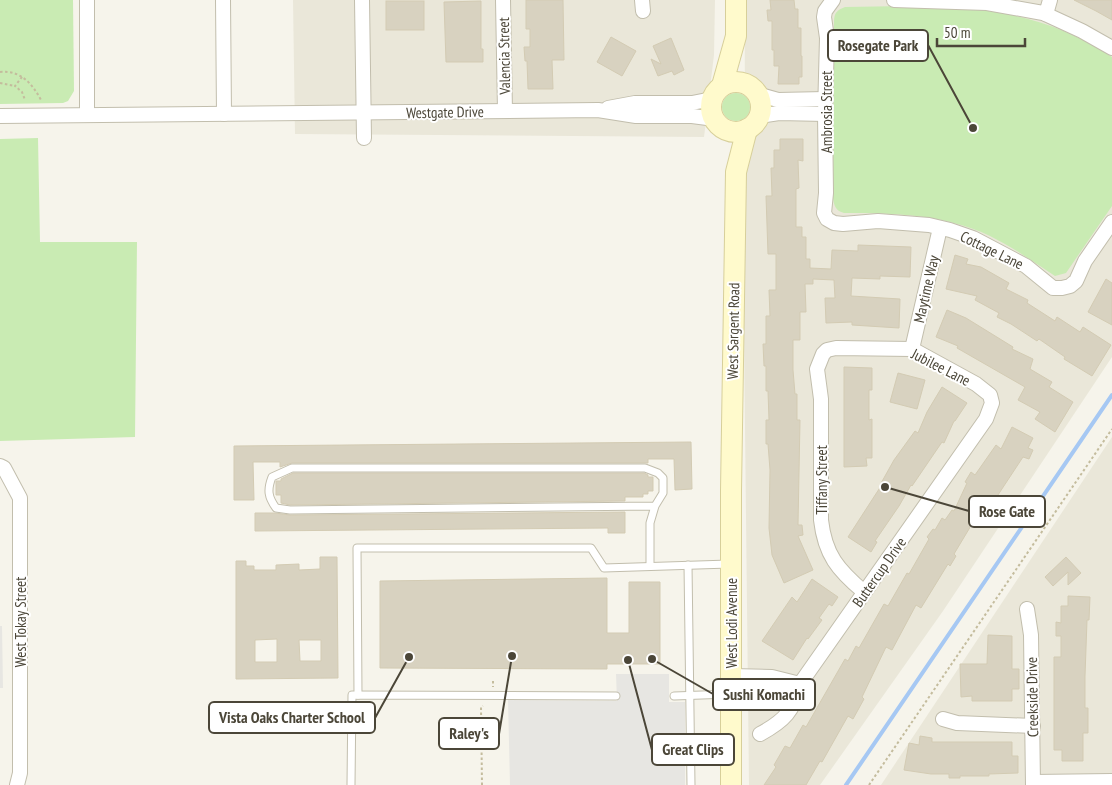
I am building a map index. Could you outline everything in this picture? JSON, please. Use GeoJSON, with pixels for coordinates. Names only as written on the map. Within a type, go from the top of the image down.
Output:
{"type":"FeatureCollection","features":[{"type":"Feature","properties":{"kind":"street"},"geometry":{"type":"LineString","coordinates":[[86,0],[87,115]]}},
{"type":"Feature","properties":{"kind":"street"},"geometry":{"type":"LineString","coordinates":[[223,0],[224,114]]}},
{"type":"Feature","properties":{"kind":"street"},"geometry":{"type":"LineString","coordinates":[[362,0],[364,138]]}},
{"type":"Feature","properties":{"kind":"street","name":"Valencia Street"},"geometry":{"type":"LineString","coordinates":[[504,0],[505,111]]}},
{"type":"Feature","properties":{"kind":"street"},"geometry":{"type":"LineString","coordinates":[[736,0],[736,36],[745,75],[760,101],[753,123]]}},
{"type":"Feature","properties":{"kind":"street"},"geometry":{"type":"LineString","coordinates":[[894,0],[987,3],[1046,14],[1112,48]]}},
{"type":"Feature","properties":{"kind":"street"},"geometry":{"type":"LineString","coordinates":[[1046,14],[1050,0]]}},
{"type":"Feature","properties":{"kind":"street","name":"Ambrosia Street"},"geometry":{"type":"LineString","coordinates":[[827,219],[824,213],[826,193],[825,114],[827,38],[824,16],[825,10],[831,2]]}},
{"type":"Feature","properties":{"kind":"street"},"geometry":{"type":"LineString","coordinates":[[736,36],[712,113],[720,124],[732,131],[779,113],[825,114]]}},
{"type":"Feature","properties":{"kind":"street"},"geometry":{"type":"LineString","coordinates":[[717,93],[736,82],[778,100],[826,99]]}},
{"type":"Feature","properties":{"kind":"street","name":"Westgate Drive"},"geometry":{"type":"LineString","coordinates":[[598,110],[635,103],[692,103],[717,93]]}},
{"type":"Feature","properties":{"kind":"street","name":"Westgate Drive"},"geometry":{"type":"LineString","coordinates":[[0,116],[598,110],[636,116],[692,116],[720,124]]}},
{"type":"Feature","properties":{"kind":"street","name":"West Sargent Road"},"geometry":{"type":"LineString","coordinates":[[731,490],[736,172],[753,123]]}},
{"type":"Feature","properties":{"kind":"street","name":"West Sargent Road"},"geometry":{"type":"LineString","coordinates":[[720,124],[736,172]]}},
{"type":"Feature","properties":{"kind":"street","name":"Cottage Lane"},"geometry":{"type":"LineString","coordinates":[[827,219],[834,223],[843,224],[878,221],[929,225],[973,238],[1026,266],[1053,288],[1070,286],[1076,281],[1085,261],[1112,222]]}},
{"type":"Feature","properties":{"kind":"street","name":"Maytime Way"},"geometry":{"type":"LineString","coordinates":[[912,349],[940,228]]}},
{"type":"Feature","properties":{"kind":"street","name":"Jubilee Lane"},"geometry":{"type":"LineString","coordinates":[[822,354],[827,350],[836,348],[912,349],[982,388],[990,395],[992,403]]}},
{"type":"Feature","properties":{"kind":"street","name":"Tiffany Street"},"geometry":{"type":"LineString","coordinates":[[822,354],[817,369],[821,399],[822,531],[826,544],[843,574],[864,592]]}},
{"type":"Feature","properties":{"kind":"street","name":"Buttercup Drive"},"geometry":{"type":"LineString","coordinates":[[760,734],[784,718],[796,700],[800,684],[986,418],[992,403]]}},
{"type":"Feature","properties":{"kind":"street","name":"West Tokay Street"},"geometry":{"type":"LineString","coordinates":[[0,466],[4,468],[20,498],[20,773],[16,785]]}},
{"type":"Feature","properties":{"kind":"street","name":"West Lodi Avenue"},"geometry":{"type":"LineString","coordinates":[[731,490],[731,785]]}},
{"type":"Feature","properties":{"kind":"street","name":"Creekside Drive"},"geometry":{"type":"LineString","coordinates":[[1027,609],[1031,635],[1033,784]]}},
{"type":"Feature","properties":{"kind":"street"},"geometry":{"type":"LineString","coordinates":[[731,685],[772,677],[800,684]]}},
{"type":"Feature","properties":{"kind":"street"},"geometry":{"type":"LineString","coordinates":[[943,719],[957,724],[1033,726]]}},
{"type":"Feature","properties":{"kind":"street"},"geometry":{"type":"LineString","coordinates":[[1033,784],[1112,782]]}},
{"type":"Feature","properties":{"kind":"lane"},"geometry":{"type":"LineString","coordinates":[[650,566],[650,523],[655,506],[663,493],[663,478],[658,472],[644,468],[292,468],[272,477],[268,488],[270,499],[276,508],[290,510],[655,506]]}},
{"type":"Feature","properties":{"kind":"lane"},"geometry":{"type":"LineString","coordinates":[[358,695],[356,548],[591,548],[604,568],[730,564]]}},
{"type":"Feature","properties":{"kind":"lane"},"geometry":{"type":"LineString","coordinates":[[688,564],[692,785]]}},
{"type":"Feature","properties":{"kind":"lane"},"geometry":{"type":"LineString","coordinates":[[674,696],[689,696],[731,685]]}},
{"type":"Feature","properties":{"kind":"lane"},"geometry":{"type":"LineString","coordinates":[[351,785],[352,695],[616,696]]}},
{"type":"Feature","properties":{"kind":"path"},"geometry":{"type":"LineString","coordinates":[[0,72],[7,71],[22,76],[35,89],[41,100]]}},
{"type":"Feature","properties":{"kind":"path"},"geometry":{"type":"LineString","coordinates":[[15,86],[22,76]]}},
{"type":"Feature","properties":{"kind":"path"},"geometry":{"type":"LineString","coordinates":[[0,83],[15,86],[22,92],[25,100]]}},
{"type":"Feature","properties":{"kind":"path"},"geometry":{"type":"LineString","coordinates":[[869,785],[1112,428]]}},
{"type":"Feature","properties":{"kind":"path"},"geometry":{"type":"LineString","coordinates":[[482,785],[481,707],[494,699],[493,681]]}},
{"type":"Feature","properties":{"kind":"shaded area"},"geometry":{"type":"Polygon","coordinates":[[[293,0],[715,0],[714,55],[704,137],[295,134],[293,0]]]}},
{"type":"Feature","properties":{"kind":"shaded area"},"geometry":{"type":"Polygon","coordinates":[[[745,0],[1112,0],[1112,357],[943,611],[820,785],[749,785],[744,337],[745,0]]]}},
{"type":"Feature","properties":{"kind":"shaded area"},"geometry":{"type":"Polygon","coordinates":[[[1112,437],[1112,785],[881,785],[1112,437]]]}},
{"type":"Feature","properties":{"kind":"shaded area"},"geometry":{"type":"Polygon","coordinates":[[[0,626],[2,626],[3,688],[0,688],[0,626]]]}},
{"type":"Feature","properties":{"kind":"shaded area"},"geometry":{"type":"Polygon","coordinates":[[[616,674],[669,674],[669,702],[685,702],[685,785],[510,785],[508,700],[617,701],[616,674]]]}},
{"type":"Feature","properties":{"kind":"green space"},"geometry":{"type":"Polygon","coordinates":[[[0,0],[73,0],[74,91],[68,101],[63,103],[0,104],[0,0]]]}},
{"type":"Feature","properties":{"kind":"green space"},"geometry":{"type":"Polygon","coordinates":[[[845,7],[950,7],[1016,16],[1048,25],[1080,38],[1112,57],[1112,206],[1066,273],[1055,276],[998,240],[955,223],[900,214],[844,213],[837,209],[833,198],[834,22],[836,12],[845,7]]]}},
{"type":"Feature","properties":{"kind":"green space"},"geometry":{"type":"Polygon","coordinates":[[[736,93],[746,97],[750,107],[746,117],[736,121],[726,117],[722,107],[726,97],[736,93]]]}},
{"type":"Feature","properties":{"kind":"green space"},"geometry":{"type":"Polygon","coordinates":[[[38,138],[40,242],[137,242],[135,437],[0,441],[0,139],[38,138]]]}},
{"type":"Feature","properties":{"kind":"building"},"geometry":{"type":"Polygon","coordinates":[[[526,0],[563,0],[564,60],[552,60],[553,89],[528,89],[527,61],[525,61],[524,47],[530,47],[530,29],[526,29],[526,0]]]}},
{"type":"Feature","properties":{"kind":"building"},"geometry":{"type":"Polygon","coordinates":[[[770,0],[794,0],[795,9],[798,9],[798,28],[801,28],[802,56],[802,77],[799,77],[799,84],[778,84],[779,66],[774,66],[774,50],[772,50],[772,21],[768,21],[767,10],[771,10],[770,0]]]}},
{"type":"Feature","properties":{"kind":"building"},"geometry":{"type":"Polygon","coordinates":[[[1074,0],[1112,0],[1112,20],[1096,11],[1074,0]]]}},
{"type":"Feature","properties":{"kind":"building"},"geometry":{"type":"Polygon","coordinates":[[[386,1],[424,1],[424,30],[386,30],[386,1]]]}},
{"type":"Feature","properties":{"kind":"building"},"geometry":{"type":"Polygon","coordinates":[[[481,1],[481,49],[483,49],[483,62],[446,62],[444,2],[481,1]]]}},
{"type":"Feature","properties":{"kind":"building"},"geometry":{"type":"Polygon","coordinates":[[[611,37],[636,51],[622,76],[597,62],[611,37]]]}},
{"type":"Feature","properties":{"kind":"building"},"geometry":{"type":"Polygon","coordinates":[[[671,38],[684,70],[674,75],[672,71],[658,76],[651,59],[661,64],[653,46],[671,38]]]}},
{"type":"Feature","properties":{"kind":"building"},"geometry":{"type":"Polygon","coordinates":[[[780,139],[803,139],[803,161],[798,160],[799,188],[796,189],[796,227],[802,227],[802,237],[806,237],[806,259],[810,259],[810,268],[831,269],[832,250],[858,251],[858,245],[911,247],[910,277],[880,276],[880,279],[852,278],[851,296],[900,299],[899,328],[852,325],[852,322],[826,323],[825,298],[835,298],[834,280],[813,279],[813,284],[805,284],[806,312],[800,312],[800,340],[793,340],[793,370],[795,394],[797,394],[797,420],[800,420],[798,525],[802,525],[803,535],[798,536],[813,570],[784,583],[772,555],[769,528],[770,470],[768,444],[766,444],[766,420],[769,420],[763,344],[766,344],[766,316],[770,316],[769,290],[776,290],[776,254],[768,254],[766,196],[772,196],[771,168],[774,168],[774,150],[780,150],[780,139]]]}},
{"type":"Feature","properties":{"kind":"building"},"geometry":{"type":"Polygon","coordinates":[[[955,255],[968,259],[966,264],[981,267],[1009,283],[1006,289],[1028,300],[1027,303],[1055,321],[1057,317],[1080,332],[1083,327],[1111,345],[1092,376],[1064,359],[1065,357],[1039,339],[1037,341],[997,317],[999,313],[975,300],[977,296],[946,289],[955,255]]]}},
{"type":"Feature","properties":{"kind":"building"},"geometry":{"type":"Polygon","coordinates":[[[1106,279],[1112,283],[1112,325],[1088,312],[1106,279]]]}},
{"type":"Feature","properties":{"kind":"building"},"geometry":{"type":"Polygon","coordinates":[[[947,310],[966,318],[1013,347],[1012,349],[1033,359],[1030,369],[1052,382],[1049,387],[1073,402],[1055,432],[1035,419],[1040,412],[1018,400],[1025,387],[957,348],[958,346],[936,337],[947,310]]]}},
{"type":"Feature","properties":{"kind":"building"},"geometry":{"type":"Polygon","coordinates":[[[844,367],[872,368],[872,390],[869,390],[869,420],[872,419],[872,458],[866,458],[867,466],[844,467],[844,367]]]}},
{"type":"Feature","properties":{"kind":"building"},"geometry":{"type":"Polygon","coordinates":[[[898,373],[925,380],[917,409],[890,402],[898,373]]]}},
{"type":"Feature","properties":{"kind":"building"},"geometry":{"type":"Polygon","coordinates":[[[942,387],[967,403],[954,421],[944,443],[942,442],[911,485],[875,541],[877,542],[871,552],[848,537],[881,486],[894,460],[915,431],[918,433],[927,412],[942,387]]]}},
{"type":"Feature","properties":{"kind":"building"},"geometry":{"type":"Polygon","coordinates":[[[1012,427],[1033,438],[1028,448],[1033,450],[1029,459],[1023,457],[994,501],[990,499],[980,521],[975,519],[954,554],[956,556],[950,566],[948,564],[921,608],[916,605],[892,650],[886,647],[862,697],[864,699],[853,719],[848,716],[822,762],[820,761],[806,785],[764,785],[776,767],[774,765],[785,746],[790,748],[803,725],[806,727],[845,659],[848,661],[856,646],[859,648],[884,604],[888,606],[929,539],[927,537],[933,529],[935,530],[942,518],[945,520],[952,510],[954,511],[967,483],[965,482],[971,472],[975,475],[996,445],[1001,449],[1012,427]]]}},
{"type":"Feature","properties":{"kind":"building"},"geometry":{"type":"Polygon","coordinates":[[[691,442],[692,489],[675,490],[674,459],[648,459],[648,463],[292,463],[280,467],[280,462],[253,462],[254,500],[234,500],[234,446],[691,442]]]}},
{"type":"Feature","properties":{"kind":"building"},"geometry":{"type":"Polygon","coordinates":[[[293,473],[644,473],[648,477],[653,477],[653,491],[643,494],[643,497],[625,497],[625,501],[290,505],[281,503],[281,495],[276,495],[276,481],[281,481],[281,479],[293,473]]]}},
{"type":"Feature","properties":{"kind":"building"},"geometry":{"type":"Polygon","coordinates":[[[625,512],[625,533],[608,533],[608,528],[255,531],[255,513],[290,515],[625,512]]]}},
{"type":"Feature","properties":{"kind":"building"},"geometry":{"type":"Polygon","coordinates":[[[320,557],[337,557],[338,678],[236,679],[236,561],[246,561],[246,566],[254,566],[254,570],[276,570],[276,565],[299,564],[299,570],[320,569],[320,557]],[[277,639],[255,640],[255,662],[277,662],[277,639]],[[299,640],[300,661],[321,661],[321,640],[299,640]]]}},
{"type":"Feature","properties":{"kind":"building"},"geometry":{"type":"Polygon","coordinates":[[[1066,557],[1081,573],[1068,585],[1068,572],[1053,586],[1045,577],[1066,557]]]}},
{"type":"Feature","properties":{"kind":"building"},"geometry":{"type":"Polygon","coordinates":[[[607,578],[607,633],[629,633],[629,582],[660,582],[660,664],[607,664],[607,669],[380,668],[380,581],[607,578]]]}},
{"type":"Feature","properties":{"kind":"building"},"geometry":{"type":"Polygon","coordinates":[[[812,579],[838,597],[832,606],[829,604],[819,618],[822,620],[807,638],[793,660],[762,641],[792,597],[797,602],[812,579]]]}},
{"type":"Feature","properties":{"kind":"building"},"geometry":{"type":"Polygon","coordinates":[[[1068,596],[1090,597],[1089,620],[1087,620],[1085,676],[1085,708],[1088,708],[1088,733],[1083,733],[1083,761],[1062,761],[1062,750],[1054,750],[1054,657],[1061,657],[1061,636],[1056,636],[1056,622],[1061,623],[1061,606],[1068,606],[1068,596]]]}},
{"type":"Feature","properties":{"kind":"building"},"geometry":{"type":"Polygon","coordinates":[[[988,635],[1012,636],[1012,669],[1019,669],[1019,689],[1012,689],[1012,701],[972,701],[972,696],[961,697],[960,664],[987,664],[988,635]]]}},
{"type":"Feature","properties":{"kind":"building"},"geometry":{"type":"Polygon","coordinates":[[[920,736],[932,738],[932,742],[1012,742],[1012,756],[1018,756],[1018,773],[949,778],[949,774],[931,774],[904,770],[909,743],[919,745],[920,736]]]}},
{"type":"Feature","properties":{"kind":"waterway"},"geometry":{"type":"LineString","coordinates":[[846,785],[1112,395]]}},
{"type":"Feature","properties":{"kind":"place","name":"Rosegate Park"},"geometry":{"type":"Point","coordinates":[973,128]}},
{"type":"Feature","properties":{"kind":"place","name":"Rose Gate"},"geometry":{"type":"Point","coordinates":[885,487]}},
{"type":"Feature","properties":{"kind":"place","name":"Raley's"},"geometry":{"type":"Point","coordinates":[512,656]}},
{"type":"Feature","properties":{"kind":"place","name":"Vista Oaks Charter School"},"geometry":{"type":"Point","coordinates":[409,657]}},
{"type":"Feature","properties":{"kind":"place","name":"Sushi Komachi"},"geometry":{"type":"Point","coordinates":[652,659]}},
{"type":"Feature","properties":{"kind":"place","name":"Great Clips"},"geometry":{"type":"Point","coordinates":[628,660]}}]}
